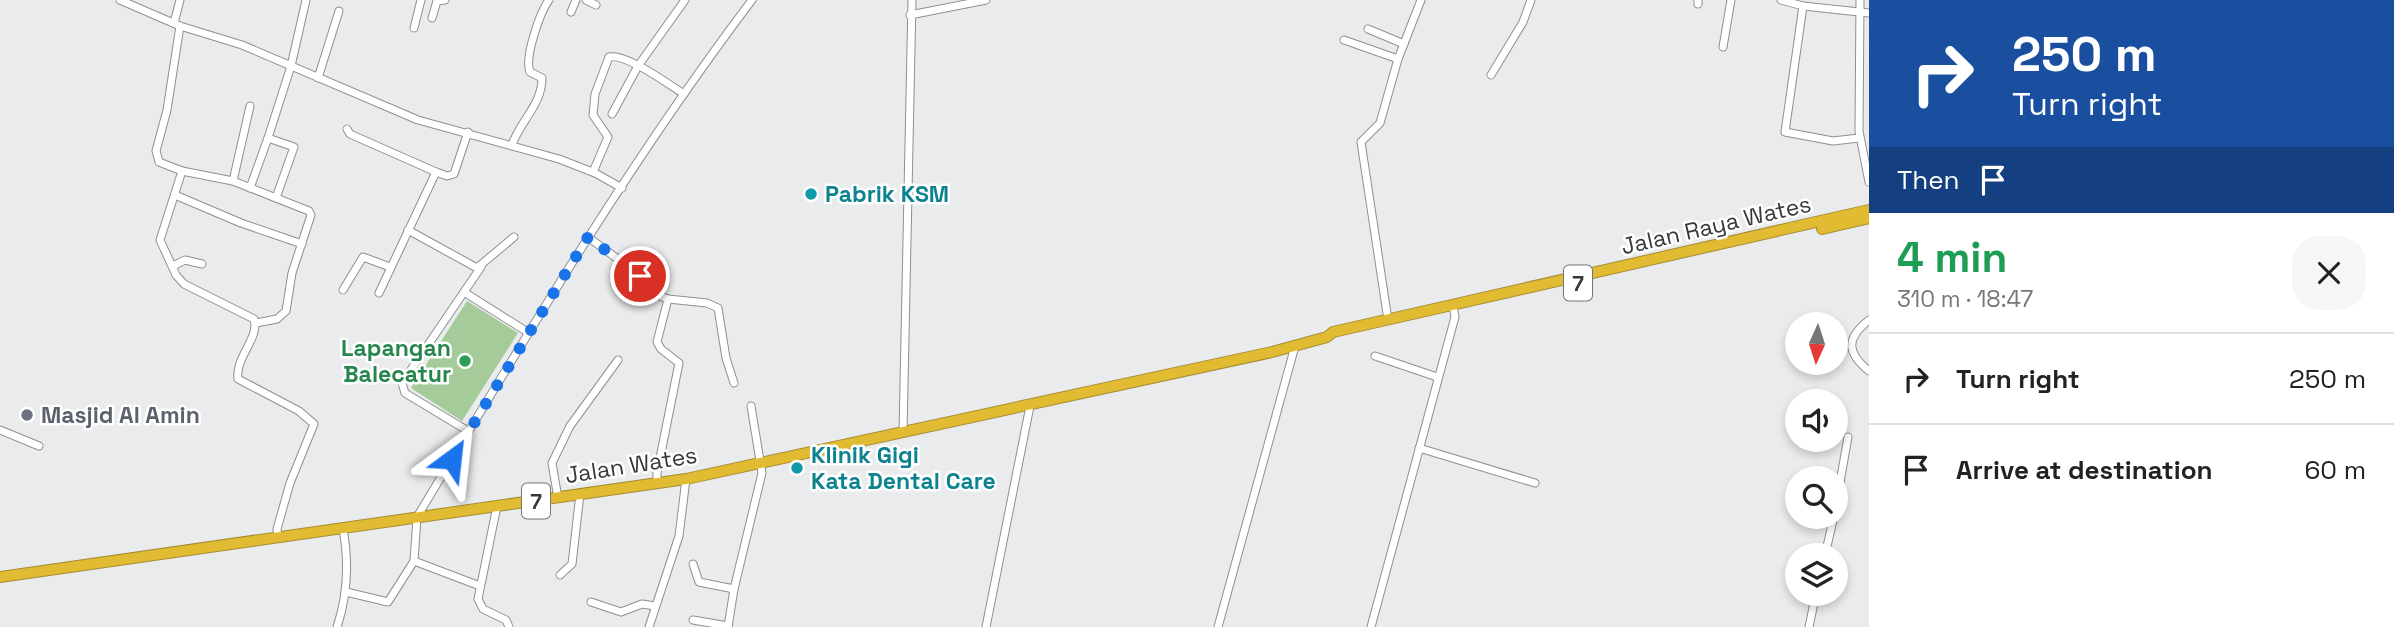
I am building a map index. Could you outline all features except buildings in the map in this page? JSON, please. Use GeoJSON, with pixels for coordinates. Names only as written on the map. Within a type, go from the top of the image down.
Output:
{"type":"FeatureCollection","features":[{"type":"Feature","properties":{"kind":"highway","name":"Jalan Raya Wates"},"geometry":{"type":"LineString","coordinates":[[1327,337],[1334,339],[1828,224],[1869,210]]}},
{"type":"Feature","properties":{"kind":"highway","name":"Jalan Raya Wates"},"geometry":{"type":"LineString","coordinates":[[1844,220],[1869,218]]}},
{"type":"Feature","properties":{"kind":"highway","name":"Jalan Raya Wates"},"geometry":{"type":"LineString","coordinates":[[1098,391],[1295,346],[1327,337],[1333,332],[1454,309]]}},
{"type":"Feature","properties":{"kind":"highway","name":"Jalan Wates"},"geometry":{"type":"LineString","coordinates":[[0,577],[686,479],[1098,391]]}},
{"type":"Feature","properties":{"kind":"street"},"geometry":{"type":"LineString","coordinates":[[120,0],[177,24],[211,33],[418,120],[512,145],[593,172],[622,188]]}},
{"type":"Feature","properties":{"kind":"street"},"geometry":{"type":"LineString","coordinates":[[180,0],[167,110],[156,151],[159,162],[182,171],[233,181],[311,215],[292,273],[286,311],[277,319],[256,323]]}},
{"type":"Feature","properties":{"kind":"street"},"geometry":{"type":"LineString","coordinates":[[250,188],[291,66],[306,0]]}},
{"type":"Feature","properties":{"kind":"street"},"geometry":{"type":"LineString","coordinates":[[414,28],[421,0]]}},
{"type":"Feature","properties":{"kind":"street"},"geometry":{"type":"LineString","coordinates":[[432,18],[436,0],[445,0]]}},
{"type":"Feature","properties":{"kind":"street"},"geometry":{"type":"LineString","coordinates":[[512,145],[522,121],[534,110],[541,87],[542,78],[530,72],[528,63],[540,13],[549,0]]}},
{"type":"Feature","properties":{"kind":"street"},"geometry":{"type":"LineString","coordinates":[[570,12],[576,0]]}},
{"type":"Feature","properties":{"kind":"street"},"geometry":{"type":"LineString","coordinates":[[586,0],[596,5]]}},
{"type":"Feature","properties":{"kind":"street"},"geometry":{"type":"LineString","coordinates":[[612,114],[638,66],[685,0]]}},
{"type":"Feature","properties":{"kind":"street"},"geometry":{"type":"LineString","coordinates":[[346,592],[388,602],[414,561],[417,517],[588,237],[684,94],[750,3],[740,0]]}},
{"type":"Feature","properties":{"kind":"street"},"geometry":{"type":"LineString","coordinates":[[903,433],[912,0]]}},
{"type":"Feature","properties":{"kind":"street"},"geometry":{"type":"LineString","coordinates":[[910,15],[986,0]]}},
{"type":"Feature","properties":{"kind":"street"},"geometry":{"type":"LineString","coordinates":[[1388,320],[1361,146],[1380,123],[1398,60],[1421,0]]}},
{"type":"Feature","properties":{"kind":"street"},"geometry":{"type":"LineString","coordinates":[[1492,75],[1523,22],[1531,0]]}},
{"type":"Feature","properties":{"kind":"street"},"geometry":{"type":"LineString","coordinates":[[1723,47],[1731,0]]}},
{"type":"Feature","properties":{"kind":"street"},"geometry":{"type":"LineString","coordinates":[[1781,0],[1803,6],[1865,13]]}},
{"type":"Feature","properties":{"kind":"street"},"geometry":{"type":"LineString","coordinates":[[1860,0],[1865,13],[1859,41],[1859,138],[1869,182]]}},
{"type":"Feature","properties":{"kind":"street"},"geometry":{"type":"LineString","coordinates":[[1803,6],[1785,132],[1833,141],[1859,138]]}},
{"type":"Feature","properties":{"kind":"street"},"geometry":{"type":"LineString","coordinates":[[318,78],[339,11]]}},
{"type":"Feature","properties":{"kind":"street"},"geometry":{"type":"LineString","coordinates":[[1368,29],[1404,44]]}},
{"type":"Feature","properties":{"kind":"street"},"geometry":{"type":"LineString","coordinates":[[1344,40],[1398,60]]}},
{"type":"Feature","properties":{"kind":"street"},"geometry":{"type":"LineString","coordinates":[[593,172],[608,137],[593,115],[595,94],[609,57],[617,56],[638,66],[684,94]]}},
{"type":"Feature","properties":{"kind":"street"},"geometry":{"type":"LineString","coordinates":[[233,181],[250,106]]}},
{"type":"Feature","properties":{"kind":"street"},"geometry":{"type":"LineString","coordinates":[[347,129],[350,134],[447,176],[454,174],[468,132]]}},
{"type":"Feature","properties":{"kind":"street"},"geometry":{"type":"LineString","coordinates":[[268,138],[294,147],[275,198]]}},
{"type":"Feature","properties":{"kind":"street"},"geometry":{"type":"LineString","coordinates":[[182,171],[176,195],[160,234],[162,247],[170,256],[184,284],[243,311],[256,323]]}},
{"type":"Feature","properties":{"kind":"street"},"geometry":{"type":"LineString","coordinates":[[379,293],[436,172]]}},
{"type":"Feature","properties":{"kind":"street"},"geometry":{"type":"LineString","coordinates":[[176,195],[241,223],[302,244]]}},
{"type":"Feature","properties":{"kind":"street"},"geometry":{"type":"LineString","coordinates":[[408,230],[473,266],[481,267]]}},
{"type":"Feature","properties":{"kind":"street"},"geometry":{"type":"LineString","coordinates":[[468,431],[401,387],[481,267],[514,237]]}},
{"type":"Feature","properties":{"kind":"street"},"geometry":{"type":"LineString","coordinates":[[588,237],[650,283],[654,294],[668,299],[707,303],[718,308],[726,358],[734,383]]}},
{"type":"Feature","properties":{"kind":"street"},"geometry":{"type":"LineString","coordinates":[[343,290],[363,257],[390,267]]}},
{"type":"Feature","properties":{"kind":"street"},"geometry":{"type":"LineString","coordinates":[[173,266],[185,260],[202,264]]}},
{"type":"Feature","properties":{"kind":"street"},"geometry":{"type":"LineString","coordinates":[[464,292],[528,332]]}},
{"type":"Feature","properties":{"kind":"street"},"geometry":{"type":"LineString","coordinates":[[657,483],[679,363],[661,349],[657,342],[668,299]]}},
{"type":"Feature","properties":{"kind":"street"},"geometry":{"type":"LineString","coordinates":[[1371,627],[1454,309]]}},
{"type":"Feature","properties":{"kind":"street"},"geometry":{"type":"LineString","coordinates":[[1869,320],[1858,330],[1851,347],[1854,359],[1869,371]]}},
{"type":"Feature","properties":{"kind":"street"},"geometry":{"type":"LineString","coordinates":[[256,323],[239,362],[238,379],[299,411],[314,424],[290,483],[277,529],[278,537]]}},
{"type":"Feature","properties":{"kind":"street"},"geometry":{"type":"LineString","coordinates":[[1218,627],[1295,346]]}},
{"type":"Feature","properties":{"kind":"street"},"geometry":{"type":"LineString","coordinates":[[1375,356],[1437,377]]}},
{"type":"Feature","properties":{"kind":"street"},"geometry":{"type":"LineString","coordinates":[[558,498],[552,463],[570,426],[618,360]]}},
{"type":"Feature","properties":{"kind":"street"},"geometry":{"type":"LineString","coordinates":[[693,620],[728,626],[762,463],[751,406]]}},
{"type":"Feature","properties":{"kind":"street"},"geometry":{"type":"LineString","coordinates":[[986,627],[1030,406]]}},
{"type":"Feature","properties":{"kind":"street"},"geometry":{"type":"LineString","coordinates":[[0,430],[39,446]]}},
{"type":"Feature","properties":{"kind":"street"},"geometry":{"type":"LineString","coordinates":[[1843,466],[1849,437]]}},
{"type":"Feature","properties":{"kind":"street"},"geometry":{"type":"LineString","coordinates":[[1419,448],[1535,483]]}},
{"type":"Feature","properties":{"kind":"street"},"geometry":{"type":"LineString","coordinates":[[649,627],[679,536],[686,479]]}},
{"type":"Feature","properties":{"kind":"street"},"geometry":{"type":"LineString","coordinates":[[560,576],[572,565],[580,495]]}},
{"type":"Feature","properties":{"kind":"street"},"geometry":{"type":"LineString","coordinates":[[497,506],[479,604],[506,620],[509,627]]}},
{"type":"Feature","properties":{"kind":"street"},"geometry":{"type":"LineString","coordinates":[[337,627],[346,592],[347,552],[343,529]]}},
{"type":"Feature","properties":{"kind":"street"},"geometry":{"type":"LineString","coordinates":[[414,561],[481,586]]}},
{"type":"Feature","properties":{"kind":"street"},"geometry":{"type":"LineString","coordinates":[[693,564],[699,582],[734,589]]}},
{"type":"Feature","properties":{"kind":"street"},"geometry":{"type":"LineString","coordinates":[[591,602],[621,612],[642,604],[655,606]]}},
{"type":"Feature","properties":{"kind":"street"},"geometry":{"type":"LineString","coordinates":[[1809,627],[1813,606]]}},
{"type":"Feature","properties":{"kind":"green space","name":"Lapangan Balecatur"},"geometry":{"type":"Polygon","coordinates":[[[467,301],[518,333],[462,421],[411,388],[467,301]]]}},
{"type":"Feature","properties":{"kind":"place","name":"Pabrik KSM"},"geometry":{"type":"Point","coordinates":[811,194]}},
{"type":"Feature","properties":{"kind":"place","name":"Lapangan Balecatur"},"geometry":{"type":"Point","coordinates":[465,361]}},
{"type":"Feature","properties":{"kind":"place","name":"Masjid Al Amin"},"geometry":{"type":"Point","coordinates":[27,415]}},
{"type":"Feature","properties":{"kind":"place","name":"Klinik Gigi Kata Dental Care"},"geometry":{"type":"Point","coordinates":[797,468]}},
{"type":"Feature","properties":{"kind":"route"},"geometry":{"type":"LineString","coordinates":[[452,459],[588,237],[640,276]]}}]}
